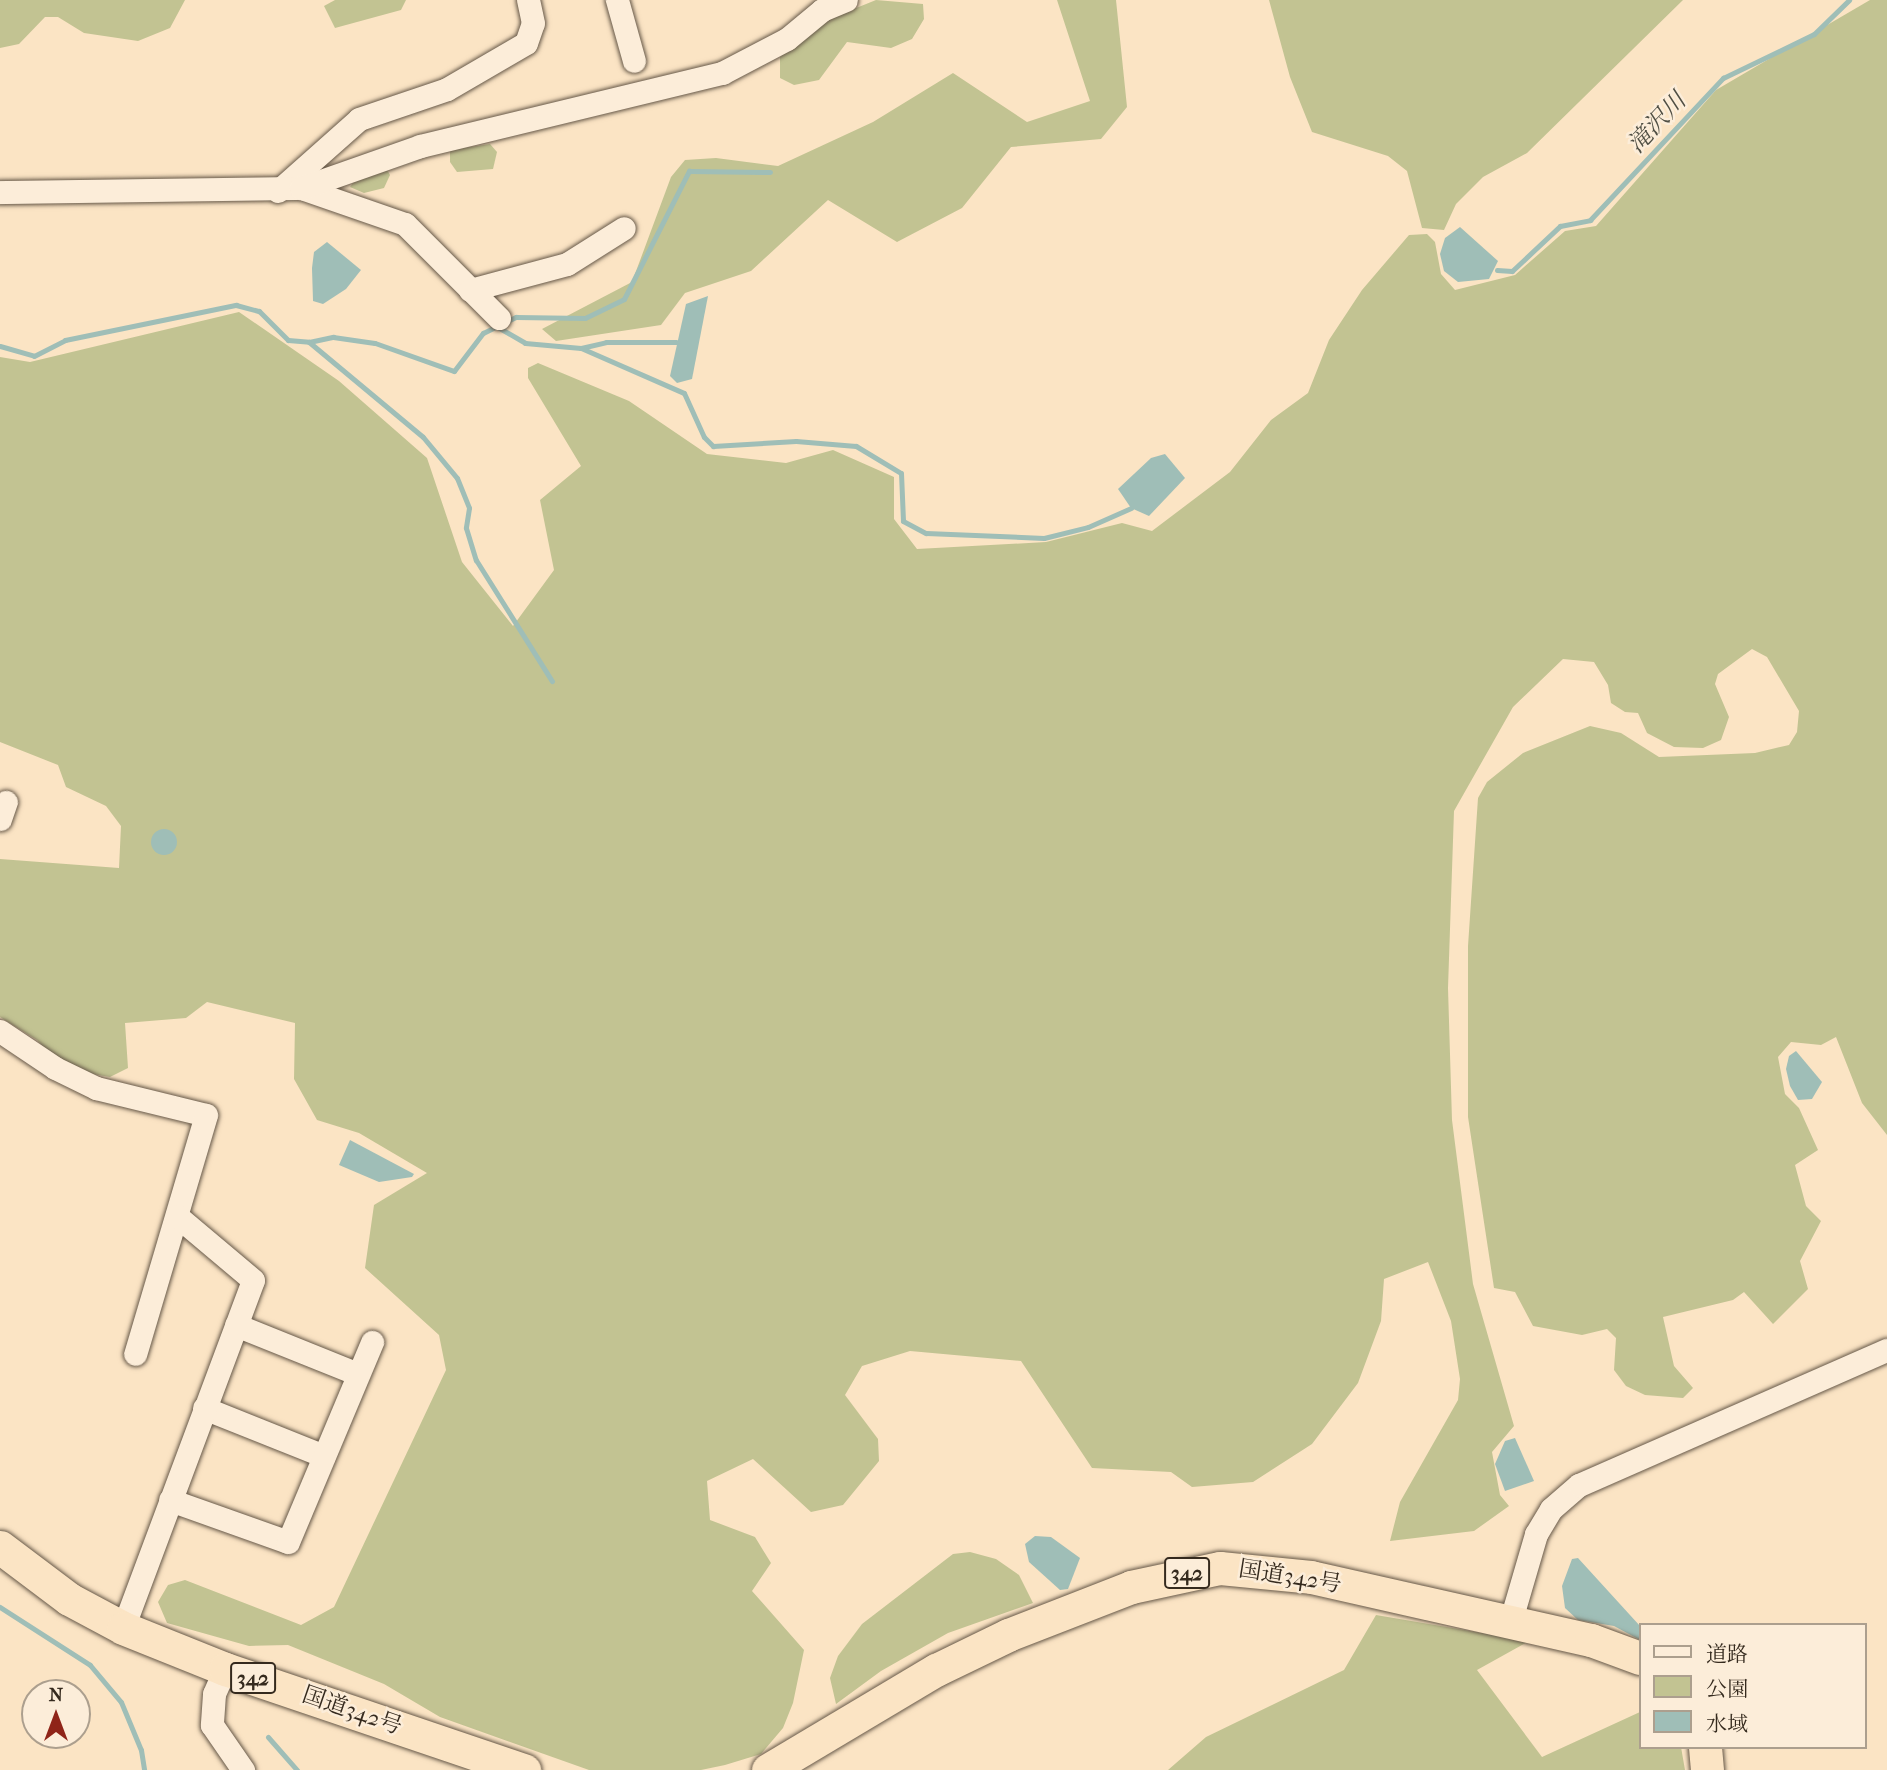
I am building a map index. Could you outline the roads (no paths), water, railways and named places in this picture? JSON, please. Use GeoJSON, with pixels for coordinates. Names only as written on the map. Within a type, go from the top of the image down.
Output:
{"type":"FeatureCollection","features":[{"type":"Feature","properties":{"kind":"highway","name":"国道342号"},"geometry":{"type":"LineString","coordinates":[[0,1547],[69,1600],[122,1628],[225,1669],[524,1770]]}},
{"type":"Feature","properties":{"kind":"highway","name":"国道342号"},"geometry":{"type":"LineString","coordinates":[[768,1770],[936,1670],[1008,1635],[1077,1606],[1180,1574],[1220,1568],[1266,1570],[1591,1640],[1638,1657]]}},
{"type":"Feature","properties":{"kind":"highway"},"geometry":{"type":"LineString","coordinates":[[1705,1749],[1707,1770]]}},
{"type":"Feature","properties":{"kind":"street"},"geometry":{"type":"LineString","coordinates":[[278,191],[359,120],[447,89],[526,43],[533,23],[528,0]]}},
{"type":"Feature","properties":{"kind":"street"},"geometry":{"type":"LineString","coordinates":[[617,0],[634,61]]}},
{"type":"Feature","properties":{"kind":"street"},"geometry":{"type":"LineString","coordinates":[[0,192],[278,191],[301,188],[420,146],[722,73],[787,39],[822,10],[846,0]]}},
{"type":"Feature","properties":{"kind":"street"},"geometry":{"type":"LineString","coordinates":[[301,188],[405,224],[499,318]]}},
{"type":"Feature","properties":{"kind":"street"},"geometry":{"type":"LineString","coordinates":[[470,290],[567,264],[624,228]]}},
{"type":"Feature","properties":{"kind":"street"},"geometry":{"type":"LineString","coordinates":[[0,1031],[55,1068],[96,1088],[205,1115],[135,1354]]}},
{"type":"Feature","properties":{"kind":"street"},"geometry":{"type":"LineString","coordinates":[[122,1628],[253,1280],[177,1216]]}},
{"type":"Feature","properties":{"kind":"street"},"geometry":{"type":"LineString","coordinates":[[236,1325],[358,1374]]}},
{"type":"Feature","properties":{"kind":"street"},"geometry":{"type":"LineString","coordinates":[[170,1500],[288,1542],[372,1342]]}},
{"type":"Feature","properties":{"kind":"street"},"geometry":{"type":"LineString","coordinates":[[1510,1623],[1536,1534],[1551,1510],[1579,1485],[1887,1350]]}},
{"type":"Feature","properties":{"kind":"street"},"geometry":{"type":"LineString","coordinates":[[204,1408],[324,1456]]}},
{"type":"Feature","properties":{"kind":"street"},"geometry":{"type":"LineString","coordinates":[[225,1669],[214,1695],[212,1725],[217,1740],[243,1770]]}},
{"type":"Feature","properties":{"kind":"water"},"geometry":{"type":"Polygon","coordinates":[[[1460,227],[1498,261],[1489,279],[1458,282],[1444,271],[1440,254],[1445,238],[1460,227]]]}},
{"type":"Feature","properties":{"kind":"water"},"geometry":{"type":"Polygon","coordinates":[[[327,242],[361,270],[346,289],[323,304],[313,301],[312,268],[314,252],[327,242]]]}},
{"type":"Feature","properties":{"kind":"water"},"geometry":{"type":"Polygon","coordinates":[[[708,296],[692,379],[677,383],[670,376],[686,304],[708,296]]]}},
{"type":"Feature","properties":{"kind":"water"},"geometry":{"type":"Polygon","coordinates":[[[1165,454],[1185,478],[1149,516],[1131,508],[1118,489],[1151,458],[1165,454]]]}},
{"type":"Feature","properties":{"kind":"water"},"geometry":{"type":"Polygon","coordinates":[[[164,829],[173,833],[177,842],[173,851],[164,855],[155,851],[151,842],[155,833],[164,829]]]}},
{"type":"Feature","properties":{"kind":"water"},"geometry":{"type":"Polygon","coordinates":[[[1796,1051],[1822,1082],[1812,1099],[1798,1100],[1790,1086],[1786,1069],[1789,1056],[1796,1051]]]}},
{"type":"Feature","properties":{"kind":"water"},"geometry":{"type":"Polygon","coordinates":[[[350,1140],[414,1174],[412,1177],[379,1182],[339,1165],[350,1140]]]}},
{"type":"Feature","properties":{"kind":"water"},"geometry":{"type":"Polygon","coordinates":[[[1515,1438],[1534,1481],[1505,1491],[1495,1464],[1505,1441],[1515,1438]]]}},
{"type":"Feature","properties":{"kind":"water"},"geometry":{"type":"Polygon","coordinates":[[[1035,1536],[1051,1537],[1080,1558],[1068,1589],[1060,1590],[1029,1562],[1025,1544],[1035,1536]]]}},
{"type":"Feature","properties":{"kind":"water"},"geometry":{"type":"Polygon","coordinates":[[[1578,1558],[1638,1624],[1638,1639],[1614,1626],[1578,1620],[1565,1608],[1562,1586],[1572,1559],[1578,1558]]]}},
{"type":"Feature","properties":{"kind":"waterway","name":"滝沢川"},"geometry":{"type":"LineString","coordinates":[[1497,270],[1512,271],[1560,226],[1590,220],[1723,78],[1814,34],[1849,0]]}},
{"type":"Feature","properties":{"kind":"waterway"},"geometry":{"type":"LineString","coordinates":[[309,342],[333,337],[375,343],[454,371],[483,333],[516,317],[585,318],[624,299],[689,171],[770,172]]}},
{"type":"Feature","properties":{"kind":"waterway"},"geometry":{"type":"LineString","coordinates":[[0,346],[34,356],[65,340],[236,305],[259,311],[288,340],[309,342],[423,437],[457,478],[469,508],[466,528],[476,560],[552,681]]}},
{"type":"Feature","properties":{"kind":"waterway"},"geometry":{"type":"LineString","coordinates":[[496,326],[525,343],[581,348],[606,342],[676,342]]}},
{"type":"Feature","properties":{"kind":"waterway"},"geometry":{"type":"LineString","coordinates":[[581,348],[684,393],[704,437],[713,446],[796,441],[856,446],[901,473],[903,521],[926,533],[1044,538],[1088,527],[1131,508]]}},
{"type":"Feature","properties":{"kind":"waterway"},"geometry":{"type":"LineString","coordinates":[[0,1607],[90,1665],[121,1702],[141,1750],[144,1770]]}},
{"type":"Feature","properties":{"kind":"waterway"},"geometry":{"type":"LineString","coordinates":[[268,1737],[297,1770]]}}]}
